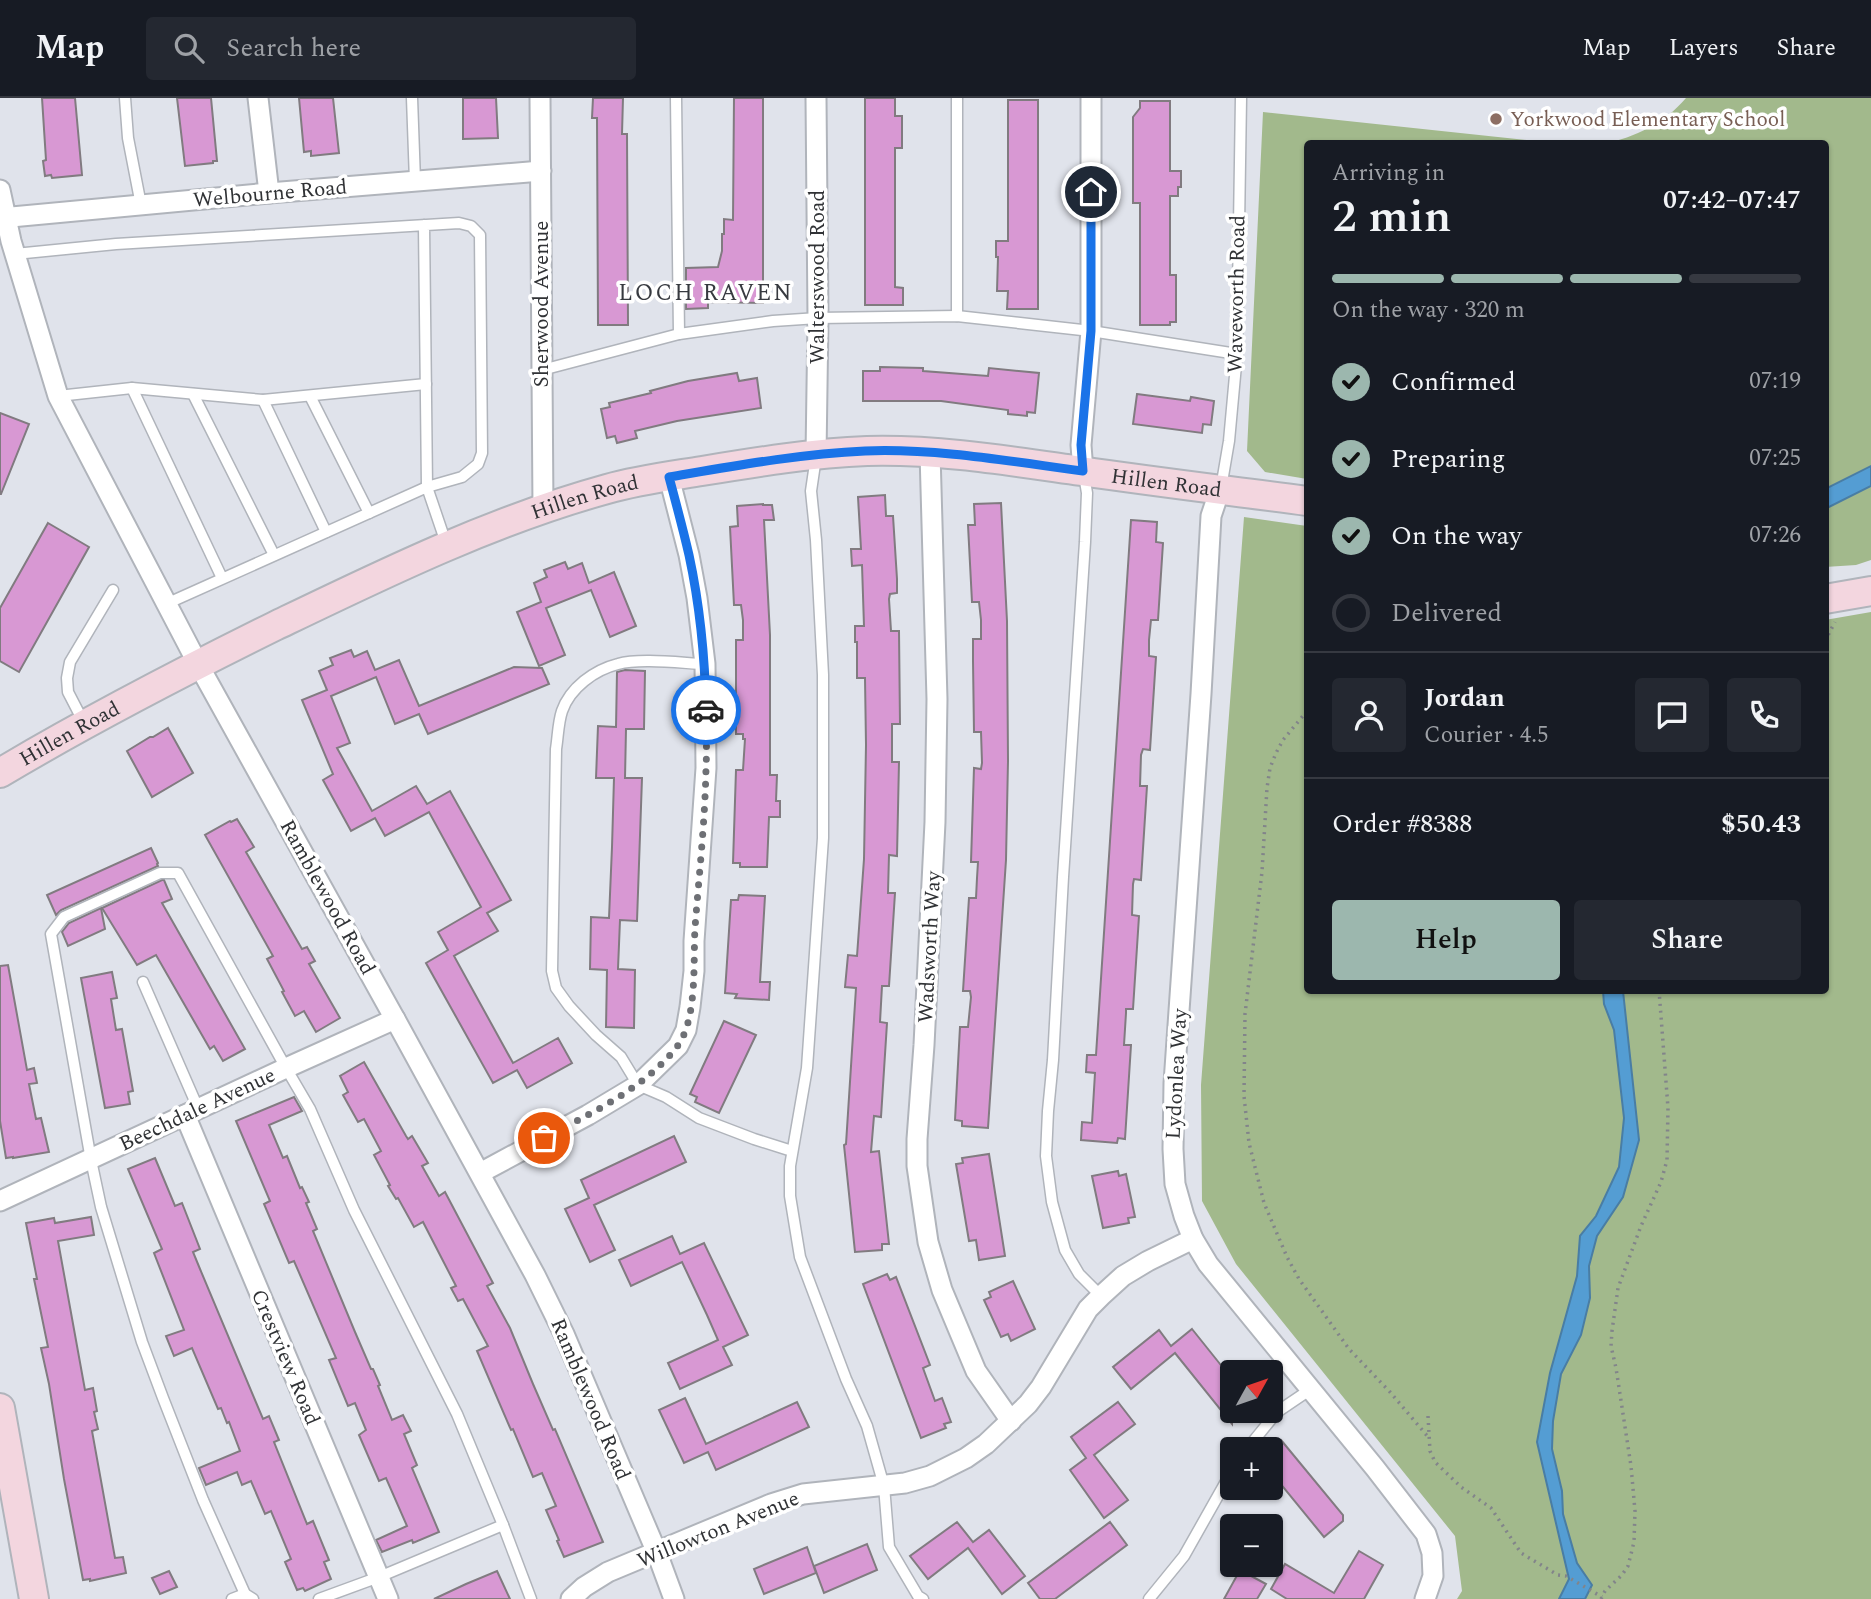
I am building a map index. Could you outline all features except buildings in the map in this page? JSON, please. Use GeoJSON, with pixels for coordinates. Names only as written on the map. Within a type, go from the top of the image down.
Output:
{"type":"FeatureCollection","features":[{"type":"Feature","properties":{"kind":"street"},"geometry":{"type":"LineString","coordinates":[[258,98],[270,193]]}},
{"type":"Feature","properties":{"kind":"street","name":"Sherwood Avenue"},"geometry":{"type":"LineString","coordinates":[[540,98],[543,509]]}},
{"type":"Feature","properties":{"kind":"street","name":"Walterswood Road"},"geometry":{"type":"LineString","coordinates":[[816,98],[816,455]]}},
{"type":"Feature","properties":{"kind":"street"},"geometry":{"type":"LineString","coordinates":[[1083,471],[1081,445],[1091,331],[1091,98]]}},
{"type":"Feature","properties":{"kind":"street","name":"Welbourne Road"},"geometry":{"type":"LineString","coordinates":[[3,218],[270,193],[541,172]]}},
{"type":"Feature","properties":{"kind":"street","name":"Ramblewood Road"},"geometry":{"type":"LineString","coordinates":[[0,190],[3,218],[58,396],[198,664],[535,1275],[564,1334],[674,1599]]}},
{"type":"Feature","properties":{"kind":"street","name":"Hillen Road"},"geometry":{"type":"LineString","coordinates":[[0,773],[84,724],[198,664],[364,583],[447,546],[543,509],[610,488],[740,464],[865,451],[930,453],[1304,501]]}},
{"type":"Feature","properties":{"kind":"street","name":"Wadsworth Way"},"geometry":{"type":"LineString","coordinates":[[930,453],[937,686],[935,822],[917,1166],[928,1242],[942,1290],[976,1371],[1011,1421]]}},
{"type":"Feature","properties":{"kind":"street"},"geometry":{"type":"LineString","coordinates":[[480,1173],[638,1085],[678,1046],[685,1030],[694,971],[706,768],[705,664],[689,555],[669,477]]}},
{"type":"Feature","properties":{"kind":"street","name":"Lydonlea Way"},"geometry":{"type":"LineString","coordinates":[[1220,489],[1211,516],[1174,1083],[1175,1184],[1184,1216],[1208,1265],[1426,1534],[1432,1553],[1433,1576],[1425,1599]]}},
{"type":"Feature","properties":{"kind":"street"},"geometry":{"type":"LineString","coordinates":[[1829,597],[1871,591]]}},
{"type":"Feature","properties":{"kind":"street","name":"Beechdale Avenue"},"geometry":{"type":"LineString","coordinates":[[0,1201],[396,1019]]}},
{"type":"Feature","properties":{"kind":"street","name":"Crestview Road"},"geometry":{"type":"LineString","coordinates":[[191,1112],[388,1599]]}},
{"type":"Feature","properties":{"kind":"street","name":"Willowton Avenue"},"geometry":{"type":"LineString","coordinates":[[571,1599],[608,1572],[771,1504],[831,1489],[884,1486],[930,1476],[966,1458],[1011,1421],[1041,1387],[1081,1320],[1101,1296],[1123,1276],[1194,1239]]}},
{"type":"Feature","properties":{"kind":"street"},"geometry":{"type":"LineString","coordinates":[[0,1408],[34,1599]]}},
{"type":"Feature","properties":{"kind":"lane"},"geometry":{"type":"LineString","coordinates":[[125,98],[128,138],[141,205]]}},
{"type":"Feature","properties":{"kind":"lane"},"geometry":{"type":"LineString","coordinates":[[412,98],[415,181]]}},
{"type":"Feature","properties":{"kind":"lane"},"geometry":{"type":"LineString","coordinates":[[676,98],[679,334]]}},
{"type":"Feature","properties":{"kind":"lane"},"geometry":{"type":"LineString","coordinates":[[957,98],[957,316]]}},
{"type":"Feature","properties":{"kind":"lane","name":"Waveworth Road"},"geometry":{"type":"LineString","coordinates":[[1220,489],[1237,354],[1241,98]]}},
{"type":"Feature","properties":{"kind":"lane"},"geometry":{"type":"LineString","coordinates":[[15,254],[116,244],[459,223],[471,226],[480,235],[482,453],[478,464],[462,477],[427,487],[166,604]]}},
{"type":"Feature","properties":{"kind":"lane"},"geometry":{"type":"LineString","coordinates":[[424,225],[427,487],[447,546]]}},
{"type":"Feature","properties":{"kind":"lane"},"geometry":{"type":"LineString","coordinates":[[542,370],[679,334],[773,321],[818,318],[957,316],[1091,331],[1237,354]]}},
{"type":"Feature","properties":{"kind":"lane"},"geometry":{"type":"LineString","coordinates":[[58,396],[132,388],[263,400],[426,384]]}},
{"type":"Feature","properties":{"kind":"lane"},"geometry":{"type":"LineString","coordinates":[[132,388],[222,579]]}},
{"type":"Feature","properties":{"kind":"lane"},"geometry":{"type":"LineString","coordinates":[[192,394],[274,555]]}},
{"type":"Feature","properties":{"kind":"lane"},"geometry":{"type":"LineString","coordinates":[[310,396],[369,513]]}},
{"type":"Feature","properties":{"kind":"lane"},"geometry":{"type":"LineString","coordinates":[[263,400],[326,532]]}},
{"type":"Feature","properties":{"kind":"lane"},"geometry":{"type":"LineString","coordinates":[[816,455],[811,491],[823,675],[823,838],[807,1068],[792,1151],[790,1196],[800,1257],[846,1379],[867,1426],[884,1486],[889,1547],[918,1596],[923,1599]]}},
{"type":"Feature","properties":{"kind":"lane"},"geometry":{"type":"LineString","coordinates":[[1083,471],[1087,493],[1085,542],[1045,1156],[1052,1202],[1065,1250],[1079,1274],[1101,1296]]}},
{"type":"Feature","properties":{"kind":"lane"},"geometry":{"type":"LineString","coordinates":[[84,724],[68,692],[70,662],[113,590]]}},
{"type":"Feature","properties":{"kind":"lane"},"geometry":{"type":"LineString","coordinates":[[705,664],[618,663],[582,682],[569,696],[561,713],[556,749],[552,971],[556,988],[569,1006],[621,1057],[638,1085],[666,1097],[699,1118],[792,1151]]}},
{"type":"Feature","properties":{"kind":"lane"},"geometry":{"type":"LineString","coordinates":[[232,1599],[249,1596],[203,1500],[142,1342],[101,1207],[51,934],[64,917],[160,873],[178,873],[310,1109],[354,1210],[457,1413],[531,1599]]}},
{"type":"Feature","properties":{"kind":"lane"},"geometry":{"type":"LineString","coordinates":[[144,982],[191,1112]]}},
{"type":"Feature","properties":{"kind":"lane"},"geometry":{"type":"LineString","coordinates":[[1257,1437],[1277,1412],[1311,1389]]}},
{"type":"Feature","properties":{"kind":"lane"},"geometry":{"type":"LineString","coordinates":[[1149,1599],[1184,1556],[1220,1492]]}},
{"type":"Feature","properties":{"kind":"lane"},"geometry":{"type":"LineString","coordinates":[[319,1599],[503,1525]]}},
{"type":"Feature","properties":{"kind":"path"},"geometry":{"type":"LineString","coordinates":[[1304,715],[1276,753],[1267,788],[1261,883],[1245,1014],[1244,1096],[1249,1143],[1264,1203],[1299,1279],[1349,1349],[1429,1438]]}},
{"type":"Feature","properties":{"kind":"path"},"geometry":{"type":"LineString","coordinates":[[1427,1416],[1430,1451],[1435,1462],[1453,1480],[1491,1508],[1521,1553],[1602,1598],[1628,1566],[1634,1542],[1635,1511],[1630,1466],[1611,1346],[1613,1310],[1621,1279],[1661,1182],[1667,1160],[1668,1108],[1659,994]]}},
{"type":"Feature","properties":{"kind":"green space"},"geometry":{"type":"Polygon","coordinates":[[[1686,98],[1871,98],[1871,560],[1856,565],[1829,567],[1829,140],[1617,140],[1649,128],[1686,98]]]}},
{"type":"Feature","properties":{"kind":"green space"},"geometry":{"type":"Polygon","coordinates":[[[1263,112],[1527,140],[1304,140],[1304,478],[1265,472],[1247,451],[1263,112]]]}},
{"type":"Feature","properties":{"kind":"green space"},"geometry":{"type":"Polygon","coordinates":[[[1244,517],[1304,526],[1304,994],[1829,994],[1829,619],[1871,612],[1871,1599],[1457,1599],[1462,1591],[1455,1536],[1236,1264],[1202,1201],[1201,1085],[1244,517]]]}},
{"type":"Feature","properties":{"kind":"water"},"geometry":{"type":"Polygon","coordinates":[[[1871,466],[1871,486],[1829,507],[1829,487],[1871,466]]]}},
{"type":"Feature","properties":{"kind":"water"},"geometry":{"type":"Polygon","coordinates":[[[1603,994],[1623,994],[1639,1140],[1623,1197],[1597,1236],[1589,1266],[1590,1298],[1581,1335],[1561,1374],[1553,1421],[1552,1449],[1562,1491],[1563,1514],[1577,1563],[1592,1585],[1585,1599],[1559,1599],[1569,1579],[1537,1442],[1550,1373],[1577,1276],[1580,1236],[1596,1216],[1619,1167],[1624,1118],[1614,1030],[1604,1004],[1603,994]]]}},
{"type":"Feature","properties":{"kind":"way so far"},"geometry":{"type":"LineString","coordinates":[[544,1138],[638,1085],[678,1046],[685,1030],[694,971],[706,768],[706,710]]}},
{"type":"Feature","properties":{"kind":"place","name":"Yorkwood Elementary School"},"geometry":{"type":"Point","coordinates":[1496,119]}},
{"type":"Feature","properties":{"kind":"district","name":"LOCH RAVEN"},"geometry":{"type":"Point","coordinates":[706,292]}},
{"type":"Feature","properties":{"kind":"route"},"geometry":{"type":"LineString","coordinates":[[706,710],[704,654],[697,598],[669,477],[740,464],[865,451],[930,453],[1083,471],[1081,445],[1091,331],[1091,192]]}}]}
